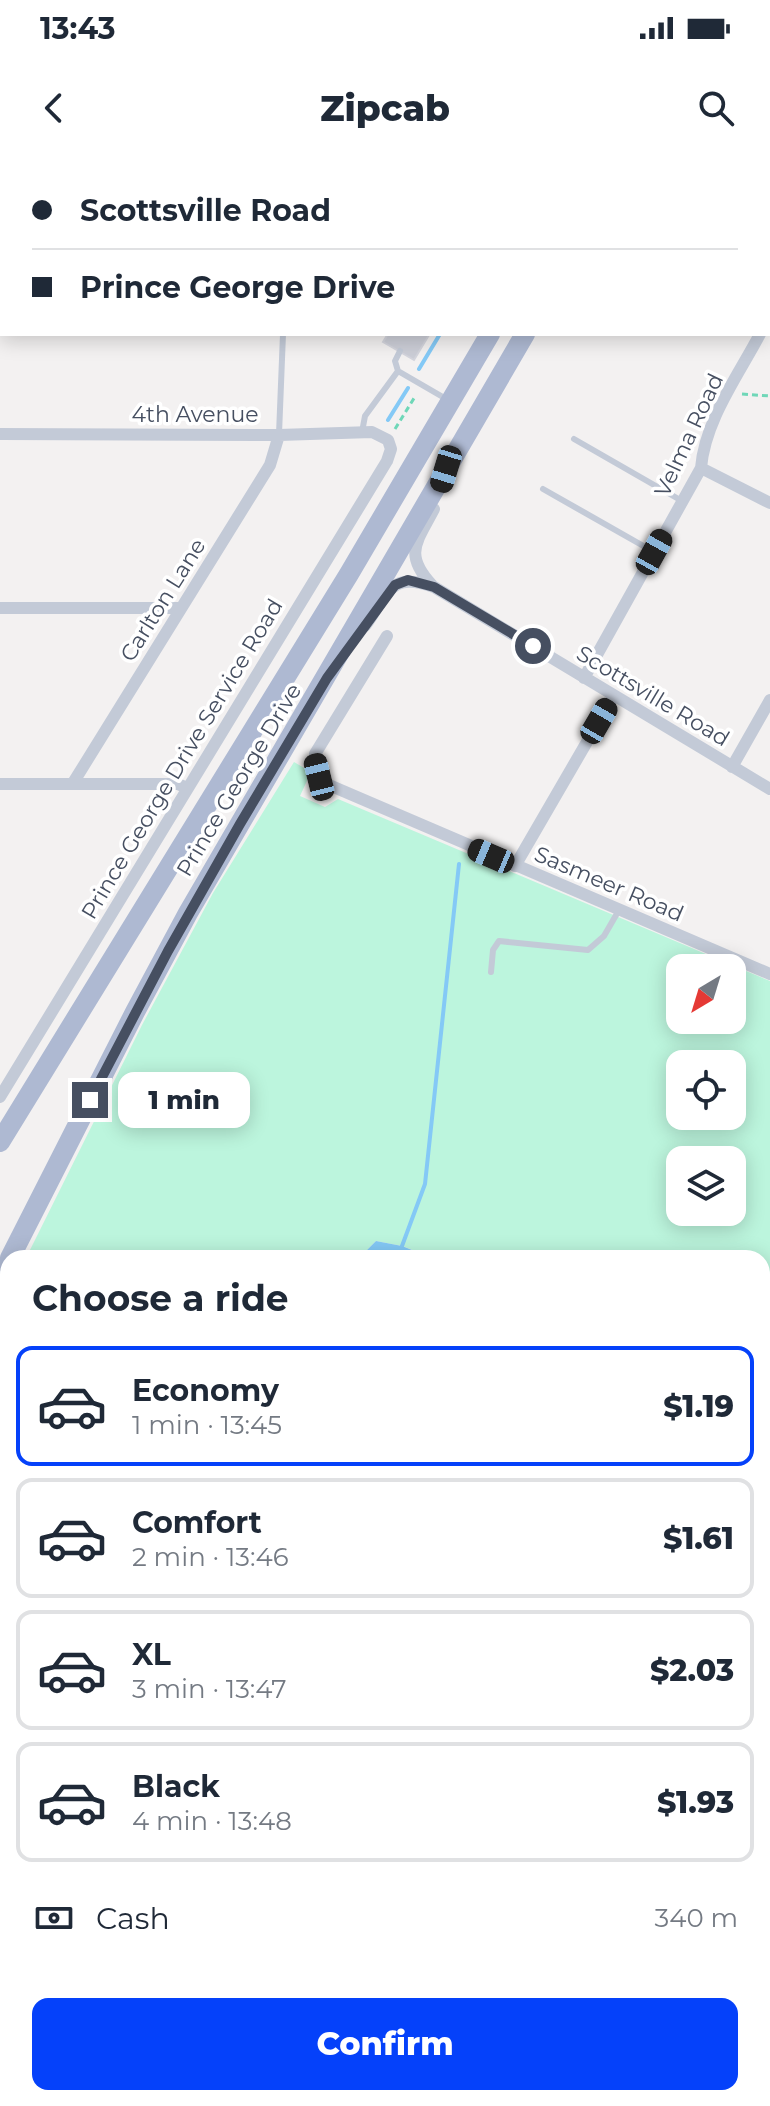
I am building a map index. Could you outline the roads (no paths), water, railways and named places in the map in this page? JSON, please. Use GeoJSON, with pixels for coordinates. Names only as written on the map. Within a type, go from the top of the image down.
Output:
{"type":"FeatureCollection","features":[{"type":"Feature","properties":{"kind":"main road","name":"Prince George Drive"},"geometry":{"type":"LineString","coordinates":[[0,1142],[349,574],[487,336]]}},
{"type":"Feature","properties":{"kind":"main road","name":"Prince George Drive"},"geometry":{"type":"LineString","coordinates":[[14,1250],[168,951],[524,336]]}},
{"type":"Feature","properties":{"kind":"street","name":"Velma Road"},"geometry":{"type":"LineString","coordinates":[[584,678],[701,468],[704,441],[759,336]]}},
{"type":"Feature","properties":{"kind":"street","name":"4th Avenue"},"geometry":{"type":"LineString","coordinates":[[0,434],[279,435],[375,432],[392,435]]}},
{"type":"Feature","properties":{"kind":"street","name":"Carlton Lane"},"geometry":{"type":"LineString","coordinates":[[73,783],[270,465],[279,435]]}},
{"type":"Feature","properties":{"kind":"street","name":"Prince George Drive Service Road"},"geometry":{"type":"LineString","coordinates":[[0,1097],[387,461],[392,435]]}},
{"type":"Feature","properties":{"kind":"street"},"geometry":{"type":"LineString","coordinates":[[701,468],[770,503]]}},
{"type":"Feature","properties":{"kind":"street","name":"Scottsville Road"},"geometry":{"type":"LineString","coordinates":[[434,587],[416,564],[414,550],[433,510],[446,469]]}},
{"type":"Feature","properties":{"kind":"street","name":"Scottsville Road"},"geometry":{"type":"LineString","coordinates":[[327,678],[395,585],[408,580],[434,587],[770,789]]}},
{"type":"Feature","properties":{"kind":"street"},"geometry":{"type":"LineString","coordinates":[[0,608],[181,608]]}},
{"type":"Feature","properties":{"kind":"street","name":"Sasmeer Road"},"geometry":{"type":"LineString","coordinates":[[387,636],[317,748],[314,760],[319,777],[327,786],[770,974]]}},
{"type":"Feature","properties":{"kind":"street"},"geometry":{"type":"LineString","coordinates":[[515,866],[613,697]]}},
{"type":"Feature","properties":{"kind":"street"},"geometry":{"type":"LineString","coordinates":[[732,767],[770,700]]}},
{"type":"Feature","properties":{"kind":"street"},"geometry":{"type":"LineString","coordinates":[[0,784],[178,784],[187,788]]}},
{"type":"Feature","properties":{"kind":"lane"},"geometry":{"type":"LineString","coordinates":[[279,435],[283,336]]}},
{"type":"Feature","properties":{"kind":"lane"},"geometry":{"type":"LineString","coordinates":[[400,351],[395,361],[398,371],[451,402]]}},
{"type":"Feature","properties":{"kind":"lane"},"geometry":{"type":"LineString","coordinates":[[362,432],[365,416],[398,371]]}},
{"type":"Feature","properties":{"kind":"lane"},"geometry":{"type":"LineString","coordinates":[[574,439],[682,501]]}},
{"type":"Feature","properties":{"kind":"lane"},"geometry":{"type":"LineString","coordinates":[[543,489],[654,552]]}},
{"type":"Feature","properties":{"kind":"lane"},"geometry":{"type":"LineString","coordinates":[[491,972],[493,950],[499,941],[588,950],[604,936],[619,910]]}},
{"type":"Feature","properties":{"kind":"water"},"geometry":{"type":"Polygon","coordinates":[[[376,1241],[412,1250],[367,1250],[376,1241]]]}},
{"type":"Feature","properties":{"kind":"waterway"},"geometry":{"type":"LineString","coordinates":[[419,369],[439,336]]}},
{"type":"Feature","properties":{"kind":"waterway"},"geometry":{"type":"LineString","coordinates":[[388,420],[408,388]]}},
{"type":"Feature","properties":{"kind":"waterway"},"geometry":{"type":"LineString","coordinates":[[402,1246],[425,1184],[459,864]]}}]}
